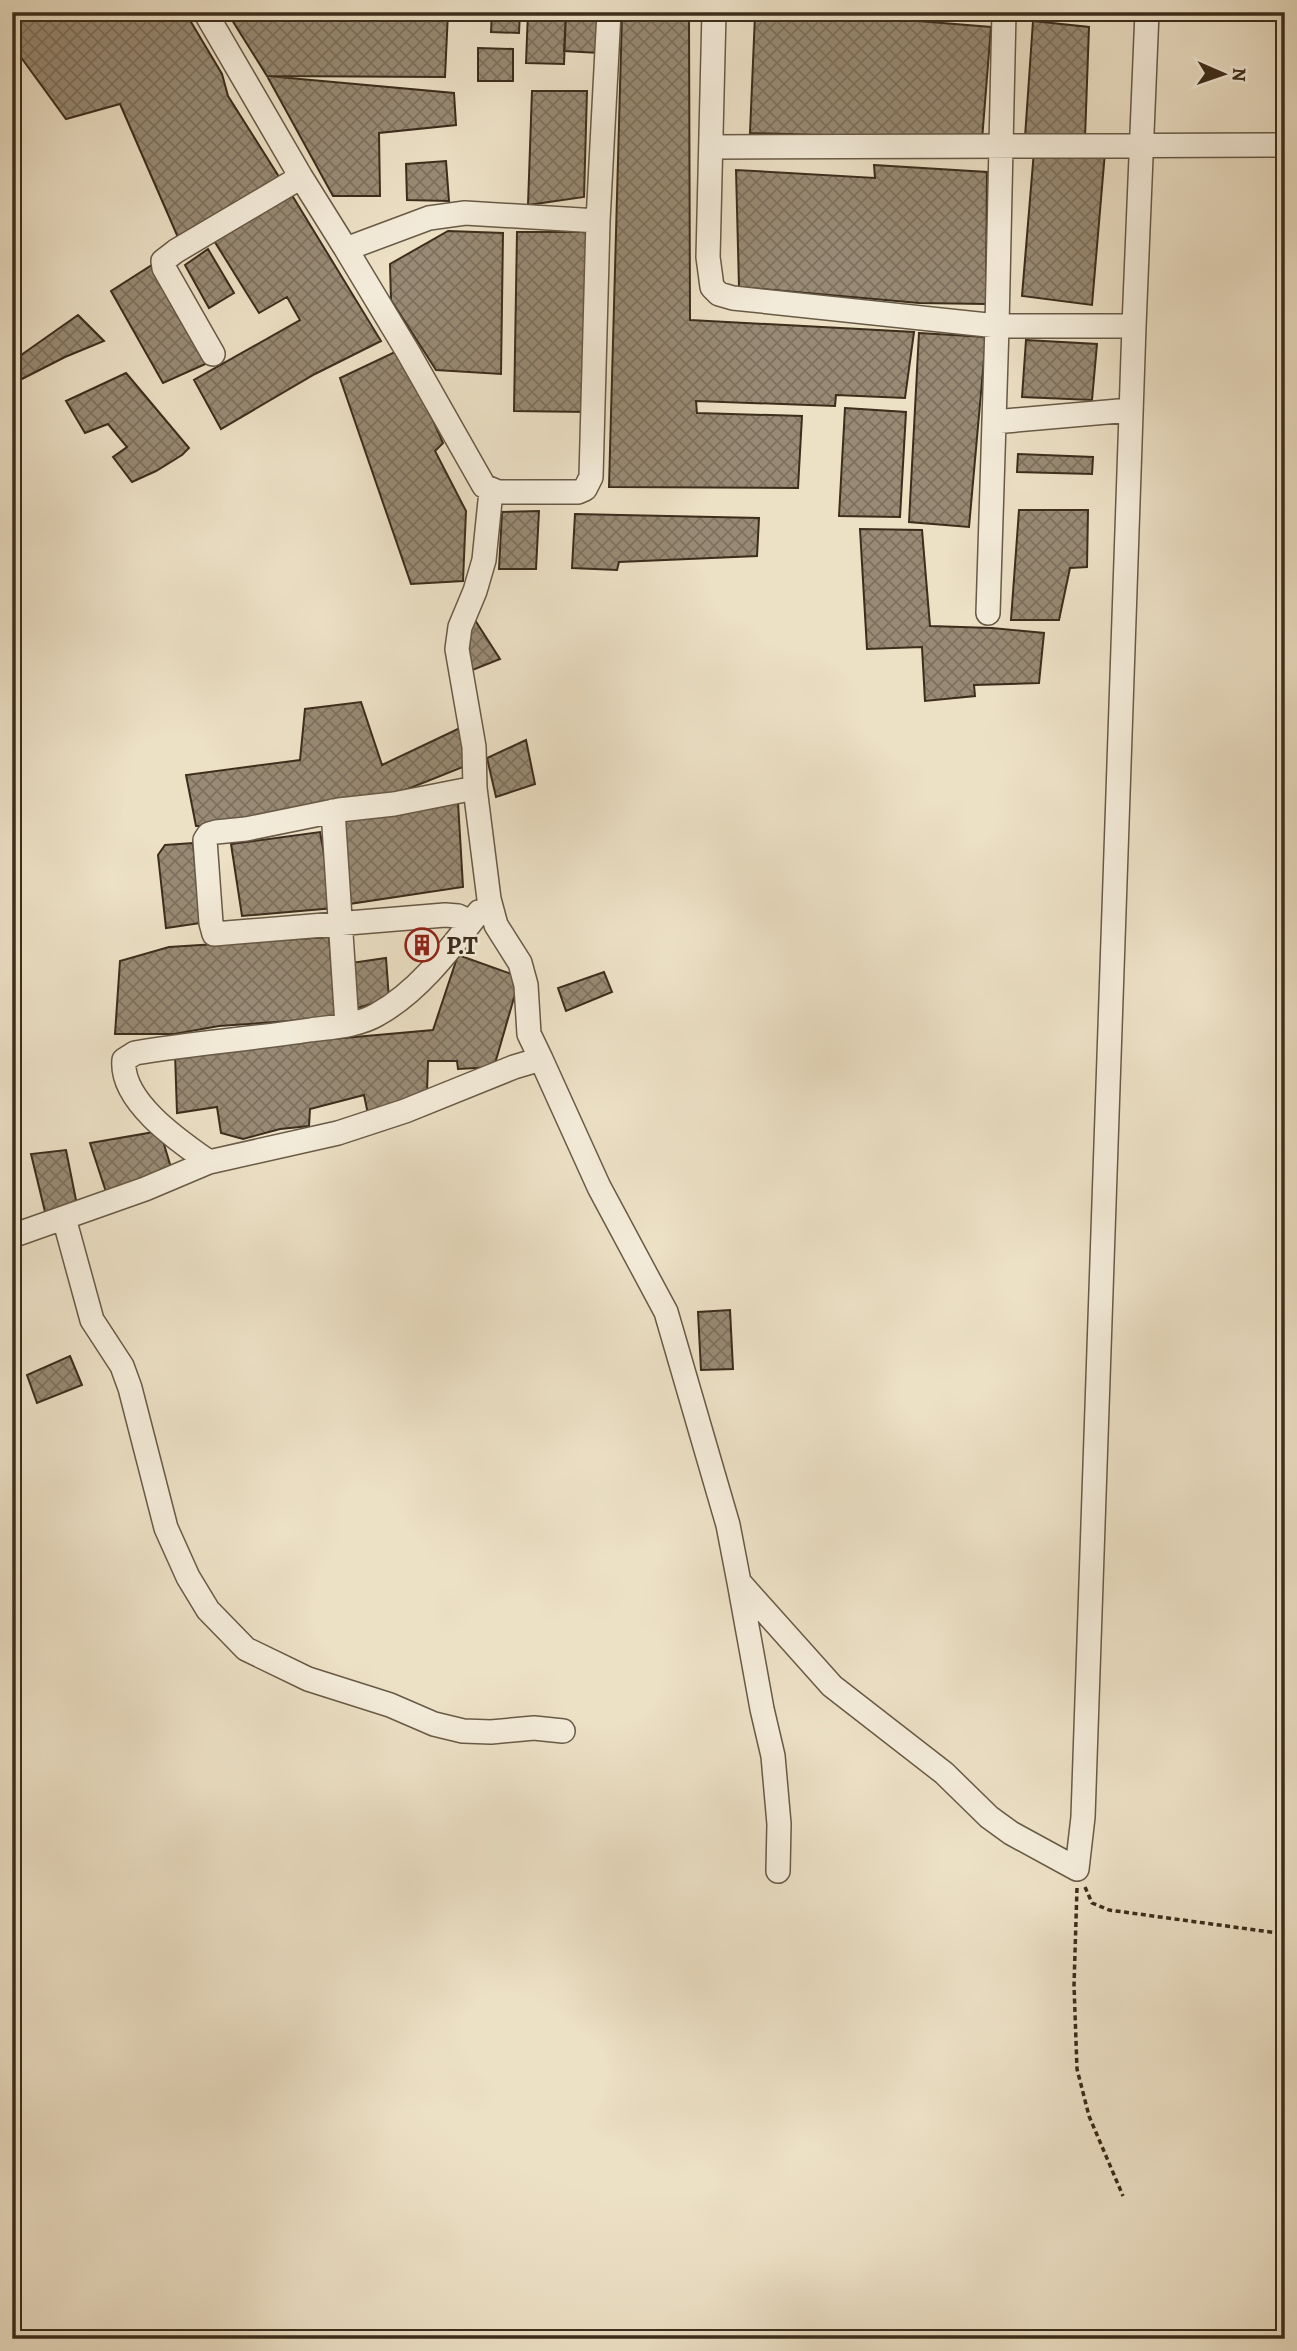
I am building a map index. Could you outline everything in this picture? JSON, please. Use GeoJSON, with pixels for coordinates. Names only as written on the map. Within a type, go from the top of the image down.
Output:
{"type":"FeatureCollection","features":[{"type":"Feature","properties":{"kind":"street"},"geometry":{"type":"LineString","coordinates":[[205,12],[301,177],[408,352],[484,486],[491,491],[578,492],[588,485],[591,477],[593,450],[598,221],[609,12]]}},
{"type":"Feature","properties":{"kind":"street"},"geometry":{"type":"LineString","coordinates":[[713,12],[709,277],[712,287],[719,294],[733,298],[998,326],[1134,326]]}},
{"type":"Feature","properties":{"kind":"street"},"geometry":{"type":"LineString","coordinates":[[988,613],[998,326],[1004,12]]}},
{"type":"Feature","properties":{"kind":"street"},"geometry":{"type":"LineString","coordinates":[[739,1582],[832,1685],[944,1773],[989,1817],[1011,1833],[1077,1869],[1084,1789],[1130,410],[1147,12]]}},
{"type":"Feature","properties":{"kind":"street"},"geometry":{"type":"LineString","coordinates":[[711,147],[1285,145]]}},
{"type":"Feature","properties":{"kind":"street"},"geometry":{"type":"LineString","coordinates":[[214,354],[164,268],[163,261],[301,177]]}},
{"type":"Feature","properties":{"kind":"street"},"geometry":{"type":"LineString","coordinates":[[346,249],[429,218],[465,213],[598,221]]}},
{"type":"Feature","properties":{"kind":"street"},"geometry":{"type":"LineString","coordinates":[[994,422],[1130,410]]}},
{"type":"Feature","properties":{"kind":"street"},"geometry":{"type":"LineString","coordinates":[[491,491],[484,560],[457,638],[474,747],[480,847],[489,899],[496,925],[520,963],[526,985],[529,1034],[599,1187],[666,1312],[728,1525],[773,1756],[779,1824],[778,1871]]}},
{"type":"Feature","properties":{"kind":"street"},"geometry":{"type":"LineString","coordinates":[[471,922],[458,916],[445,915],[214,934],[205,840],[209,834],[216,832],[246,829],[333,811],[394,804],[475,788]]}},
{"type":"Feature","properties":{"kind":"street"},"geometry":{"type":"LineString","coordinates":[[333,811],[347,1025]]}},
{"type":"Feature","properties":{"kind":"street"},"geometry":{"type":"LineString","coordinates":[[208,1163],[169,1134],[150,1115],[126,1080],[124,1060],[135,1053],[156,1049],[347,1025],[367,1019],[394,1003],[420,981],[489,899]]}},
{"type":"Feature","properties":{"kind":"street"},"geometry":{"type":"LineString","coordinates":[[12,1236],[208,1163],[338,1133],[405,1111],[514,1067],[541,1059]]}},
{"type":"Feature","properties":{"kind":"street"},"geometry":{"type":"LineString","coordinates":[[64,1218],[92,1320],[122,1366],[130,1388],[166,1528],[188,1577],[208,1610],[246,1649],[308,1679],[390,1705],[434,1724],[463,1731],[491,1732],[534,1728],[563,1731]]}},
{"type":"Feature","properties":{"kind":"path"},"geometry":{"type":"LineString","coordinates":[[1077,1869],[1092,1903],[1109,1910],[1285,1934]]}},
{"type":"Feature","properties":{"kind":"path"},"geometry":{"type":"LineString","coordinates":[[1077,1869],[1074,1985],[1077,2069],[1089,2116],[1123,2196]]}},
{"type":"Feature","properties":{"kind":"building"},"geometry":{"type":"Polygon","coordinates":[[[12,12],[185,12],[222,74],[228,96],[281,180],[180,242],[120,104],[66,119],[12,45],[12,12]]]}},
{"type":"Feature","properties":{"kind":"building"},"geometry":{"type":"Polygon","coordinates":[[[238,12],[448,12],[445,77],[267,76],[232,20],[238,12]]]}},
{"type":"Feature","properties":{"kind":"building"},"geometry":{"type":"Polygon","coordinates":[[[492,12],[520,12],[519,33],[491,32],[492,12]]]}},
{"type":"Feature","properties":{"kind":"building"},"geometry":{"type":"Polygon","coordinates":[[[528,12],[566,12],[564,64],[526,63],[528,12]]]}},
{"type":"Feature","properties":{"kind":"building"},"geometry":{"type":"Polygon","coordinates":[[[566,12],[601,12],[599,53],[564,51],[566,12]]]}},
{"type":"Feature","properties":{"kind":"building"},"geometry":{"type":"Polygon","coordinates":[[[622,15],[689,16],[690,320],[914,332],[905,398],[836,395],[835,406],[696,401],[697,413],[802,416],[798,488],[609,487],[622,15]]]}},
{"type":"Feature","properties":{"kind":"building"},"geometry":{"type":"Polygon","coordinates":[[[755,15],[893,19],[991,27],[982,140],[750,133],[755,15]]]}},
{"type":"Feature","properties":{"kind":"building"},"geometry":{"type":"Polygon","coordinates":[[[1033,21],[1089,27],[1085,138],[1025,137],[1033,21]]]}},
{"type":"Feature","properties":{"kind":"building"},"geometry":{"type":"Polygon","coordinates":[[[478,48],[513,49],[513,81],[478,81],[478,48]]]}},
{"type":"Feature","properties":{"kind":"building"},"geometry":{"type":"Polygon","coordinates":[[[267,76],[454,93],[456,125],[379,133],[380,196],[333,196],[267,76]]]}},
{"type":"Feature","properties":{"kind":"building"},"geometry":{"type":"Polygon","coordinates":[[[532,91],[587,91],[584,197],[528,205],[532,91]]]}},
{"type":"Feature","properties":{"kind":"building"},"geometry":{"type":"Polygon","coordinates":[[[1034,151],[1105,152],[1092,305],[1022,296],[1034,151]]]}},
{"type":"Feature","properties":{"kind":"building"},"geometry":{"type":"Polygon","coordinates":[[[446,161],[449,201],[407,200],[406,164],[446,161]]]}},
{"type":"Feature","properties":{"kind":"building"},"geometry":{"type":"Polygon","coordinates":[[[874,165],[987,172],[986,304],[919,303],[739,287],[736,170],[875,178],[874,165]]]}},
{"type":"Feature","properties":{"kind":"building"},"geometry":{"type":"Polygon","coordinates":[[[290,192],[381,341],[315,374],[221,429],[194,380],[300,320],[287,297],[259,313],[213,239],[290,192]]]}},
{"type":"Feature","properties":{"kind":"building"},"geometry":{"type":"Polygon","coordinates":[[[448,231],[503,233],[501,374],[436,370],[391,300],[390,264],[448,231]]]}},
{"type":"Feature","properties":{"kind":"building"},"geometry":{"type":"Polygon","coordinates":[[[517,232],[592,232],[587,412],[514,411],[517,232]]]}},
{"type":"Feature","properties":{"kind":"building"},"geometry":{"type":"Polygon","coordinates":[[[208,249],[234,293],[209,308],[185,265],[208,249]]]}},
{"type":"Feature","properties":{"kind":"building"},"geometry":{"type":"Polygon","coordinates":[[[152,265],[212,361],[163,383],[111,291],[152,265]]]}},
{"type":"Feature","properties":{"kind":"building"},"geometry":{"type":"Polygon","coordinates":[[[78,315],[104,341],[12,384],[12,358],[14,360],[78,315]]]}},
{"type":"Feature","properties":{"kind":"building"},"geometry":{"type":"Polygon","coordinates":[[[919,333],[986,337],[969,527],[909,522],[919,333]]]}},
{"type":"Feature","properties":{"kind":"building"},"geometry":{"type":"Polygon","coordinates":[[[1026,340],[1097,344],[1092,400],[1022,397],[1026,340]]]}},
{"type":"Feature","properties":{"kind":"building"},"geometry":{"type":"Polygon","coordinates":[[[397,351],[417,384],[443,443],[435,451],[466,511],[463,581],[411,584],[340,378],[397,351]]]}},
{"type":"Feature","properties":{"kind":"building"},"geometry":{"type":"Polygon","coordinates":[[[126,373],[189,448],[156,471],[132,482],[113,457],[127,447],[108,424],[85,433],[66,401],[126,373]]]}},
{"type":"Feature","properties":{"kind":"building"},"geometry":{"type":"Polygon","coordinates":[[[845,408],[906,412],[900,517],[839,516],[845,408]]]}},
{"type":"Feature","properties":{"kind":"building"},"geometry":{"type":"Polygon","coordinates":[[[1018,454],[1093,457],[1092,474],[1017,472],[1018,454]]]}},
{"type":"Feature","properties":{"kind":"building"},"geometry":{"type":"Polygon","coordinates":[[[1019,510],[1088,510],[1087,567],[1070,568],[1059,620],[1011,620],[1019,510]]]}},
{"type":"Feature","properties":{"kind":"building"},"geometry":{"type":"Polygon","coordinates":[[[539,511],[536,569],[499,569],[502,512],[539,511]]]}},
{"type":"Feature","properties":{"kind":"building"},"geometry":{"type":"Polygon","coordinates":[[[575,514],[759,518],[757,556],[619,562],[617,570],[572,568],[575,514]]]}},
{"type":"Feature","properties":{"kind":"building"},"geometry":{"type":"Polygon","coordinates":[[[860,529],[922,530],[930,626],[1044,633],[1039,683],[974,685],[975,696],[925,701],[922,647],[867,649],[860,529]]]}},
{"type":"Feature","properties":{"kind":"building"},"geometry":{"type":"Polygon","coordinates":[[[473,617],[500,659],[470,671],[465,656],[473,617]]]}},
{"type":"Feature","properties":{"kind":"building"},"geometry":{"type":"Polygon","coordinates":[[[361,702],[382,765],[460,728],[468,765],[380,800],[256,825],[196,826],[186,775],[300,760],[305,709],[361,702]]]}},
{"type":"Feature","properties":{"kind":"building"},"geometry":{"type":"Polygon","coordinates":[[[526,740],[535,784],[496,797],[487,758],[526,740]]]}},
{"type":"Feature","properties":{"kind":"building"},"geometry":{"type":"Polygon","coordinates":[[[458,802],[463,887],[349,904],[343,812],[458,802]]]}},
{"type":"Feature","properties":{"kind":"building"},"geometry":{"type":"Polygon","coordinates":[[[320,832],[334,908],[242,916],[231,844],[320,832]]]}},
{"type":"Feature","properties":{"kind":"building"},"geometry":{"type":"Polygon","coordinates":[[[193,843],[201,923],[166,928],[158,855],[165,845],[193,843]]]}},
{"type":"Feature","properties":{"kind":"building","name":"P.T"},"geometry":{"type":"Polygon","coordinates":[[[423,936],[430,943],[421,952],[414,946],[423,936]]]}},
{"type":"Feature","properties":{"kind":"building"},"geometry":{"type":"Polygon","coordinates":[[[329,937],[336,1018],[219,1026],[174,1034],[115,1034],[120,961],[169,947],[329,937]]]}},
{"type":"Feature","properties":{"kind":"building"},"geometry":{"type":"Polygon","coordinates":[[[458,955],[520,977],[494,1067],[458,1069],[457,1061],[428,1061],[427,1093],[368,1114],[364,1095],[310,1109],[309,1126],[280,1129],[243,1139],[221,1133],[217,1107],[177,1113],[175,1053],[433,1030],[458,955]]]}},
{"type":"Feature","properties":{"kind":"building"},"geometry":{"type":"Polygon","coordinates":[[[386,958],[389,999],[357,1008],[351,963],[386,958]]]}},
{"type":"Feature","properties":{"kind":"building"},"geometry":{"type":"Polygon","coordinates":[[[604,972],[612,992],[566,1011],[558,988],[604,972]]]}},
{"type":"Feature","properties":{"kind":"building"},"geometry":{"type":"Polygon","coordinates":[[[160,1131],[172,1171],[107,1195],[90,1143],[160,1131]]]}},
{"type":"Feature","properties":{"kind":"building"},"geometry":{"type":"Polygon","coordinates":[[[66,1150],[77,1205],[46,1216],[31,1154],[66,1150]]]}},
{"type":"Feature","properties":{"kind":"building"},"geometry":{"type":"Polygon","coordinates":[[[730,1310],[733,1369],[701,1370],[698,1312],[730,1310]]]}},
{"type":"Feature","properties":{"kind":"building"},"geometry":{"type":"Polygon","coordinates":[[[70,1356],[82,1385],[37,1403],[27,1375],[70,1356]]]}},
{"type":"Feature","properties":{"kind":"place","name":"P.T"},"geometry":{"type":"Point","coordinates":[422,945]}}]}
